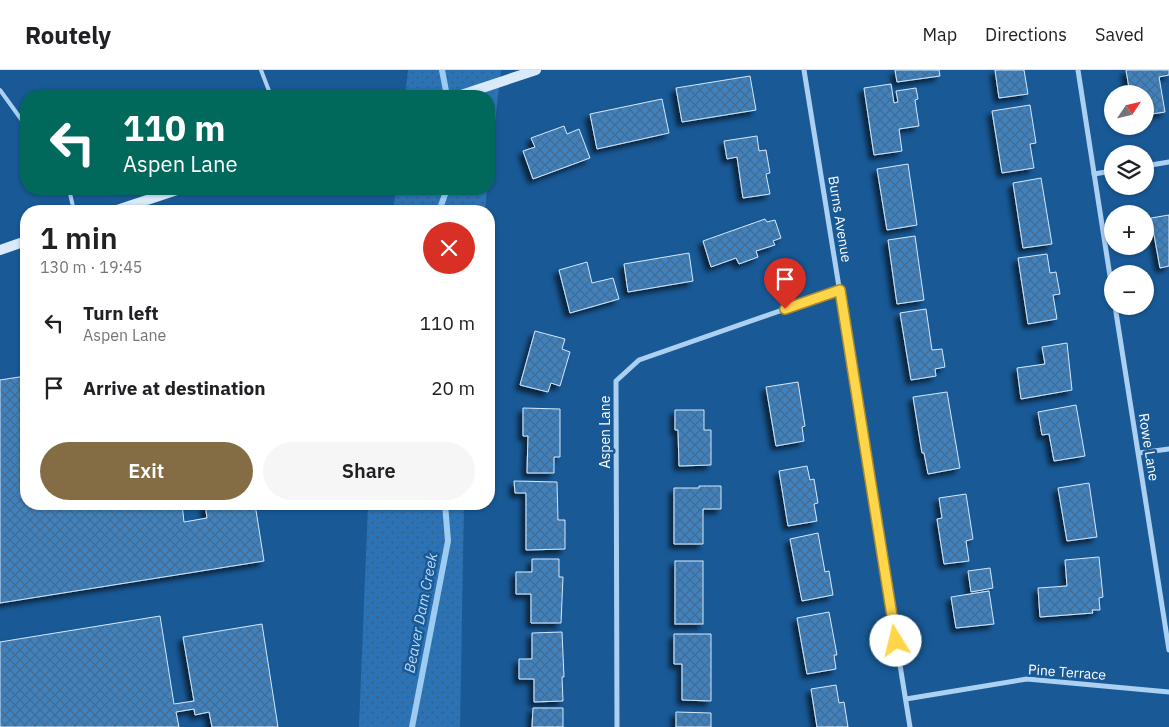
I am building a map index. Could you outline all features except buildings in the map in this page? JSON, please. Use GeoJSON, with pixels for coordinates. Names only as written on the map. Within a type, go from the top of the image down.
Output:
{"type":"FeatureCollection","features":[{"type":"Feature","properties":{"kind":"street"},"geometry":{"type":"LineString","coordinates":[[477,90],[536,70]]}},
{"type":"Feature","properties":{"kind":"street","name":"Burns Avenue"},"geometry":{"type":"LineString","coordinates":[[804,70],[910,727]]}},
{"type":"Feature","properties":{"kind":"street"},"geometry":{"type":"LineString","coordinates":[[1078,70],[1108,265]]}},
{"type":"Feature","properties":{"kind":"street"},"geometry":{"type":"LineString","coordinates":[[1154,164],[1169,162]]}},
{"type":"Feature","properties":{"kind":"street"},"geometry":{"type":"LineString","coordinates":[[1094,174],[1104,172]]}},
{"type":"Feature","properties":{"kind":"street"},"geometry":{"type":"LineString","coordinates":[[132,205],[162,195]]}},
{"type":"Feature","properties":{"kind":"street"},"geometry":{"type":"LineString","coordinates":[[0,250],[20,243]]}},
{"type":"Feature","properties":{"kind":"street","name":"Aspen Lane"},"geometry":{"type":"LineString","coordinates":[[617,727],[616,381],[639,360],[840,290]]}},
{"type":"Feature","properties":{"kind":"street","name":"Rowe Lane"},"geometry":{"type":"LineString","coordinates":[[1116,315],[1169,650]]}},
{"type":"Feature","properties":{"kind":"street"},"geometry":{"type":"LineString","coordinates":[[1139,453],[1169,448]]}},
{"type":"Feature","properties":{"kind":"street","name":"Pine Terrace"},"geometry":{"type":"LineString","coordinates":[[906,699],[1027,680],[1169,692]]}},
{"type":"Feature","properties":{"kind":"lane"},"geometry":{"type":"LineString","coordinates":[[260,70],[268,90]]}},
{"type":"Feature","properties":{"kind":"lane"},"geometry":{"type":"LineString","coordinates":[[0,90],[20,118]]}},
{"type":"Feature","properties":{"kind":"shaded area"},"geometry":{"type":"Polygon","coordinates":[[[408,70],[501,70],[495,123],[495,90],[406,90],[408,70]]]}},
{"type":"Feature","properties":{"kind":"shaded area"},"geometry":{"type":"Polygon","coordinates":[[[395,195],[486,195],[486,205],[394,205],[395,195]]]}},
{"type":"Feature","properties":{"kind":"shaded area"},"geometry":{"type":"Polygon","coordinates":[[[368,510],[464,510],[460,727],[359,727],[368,510]]]}},
{"type":"Feature","properties":{"kind":"waterway","name":"Beaver Dam Creek"},"geometry":{"type":"LineString","coordinates":[[442,70],[446,90]]}},
{"type":"Feature","properties":{"kind":"waterway","name":"Beaver Dam Creek"},"geometry":{"type":"LineString","coordinates":[[441,205],[445,195]]}},
{"type":"Feature","properties":{"kind":"waterway","name":"Beaver Dam Creek"},"geometry":{"type":"LineString","coordinates":[[412,727],[448,541],[445,510]]}},
{"type":"Feature","properties":{"kind":"route"},"geometry":{"type":"LineString","coordinates":[[785,309],[840,290],[896,641]]}}]}
